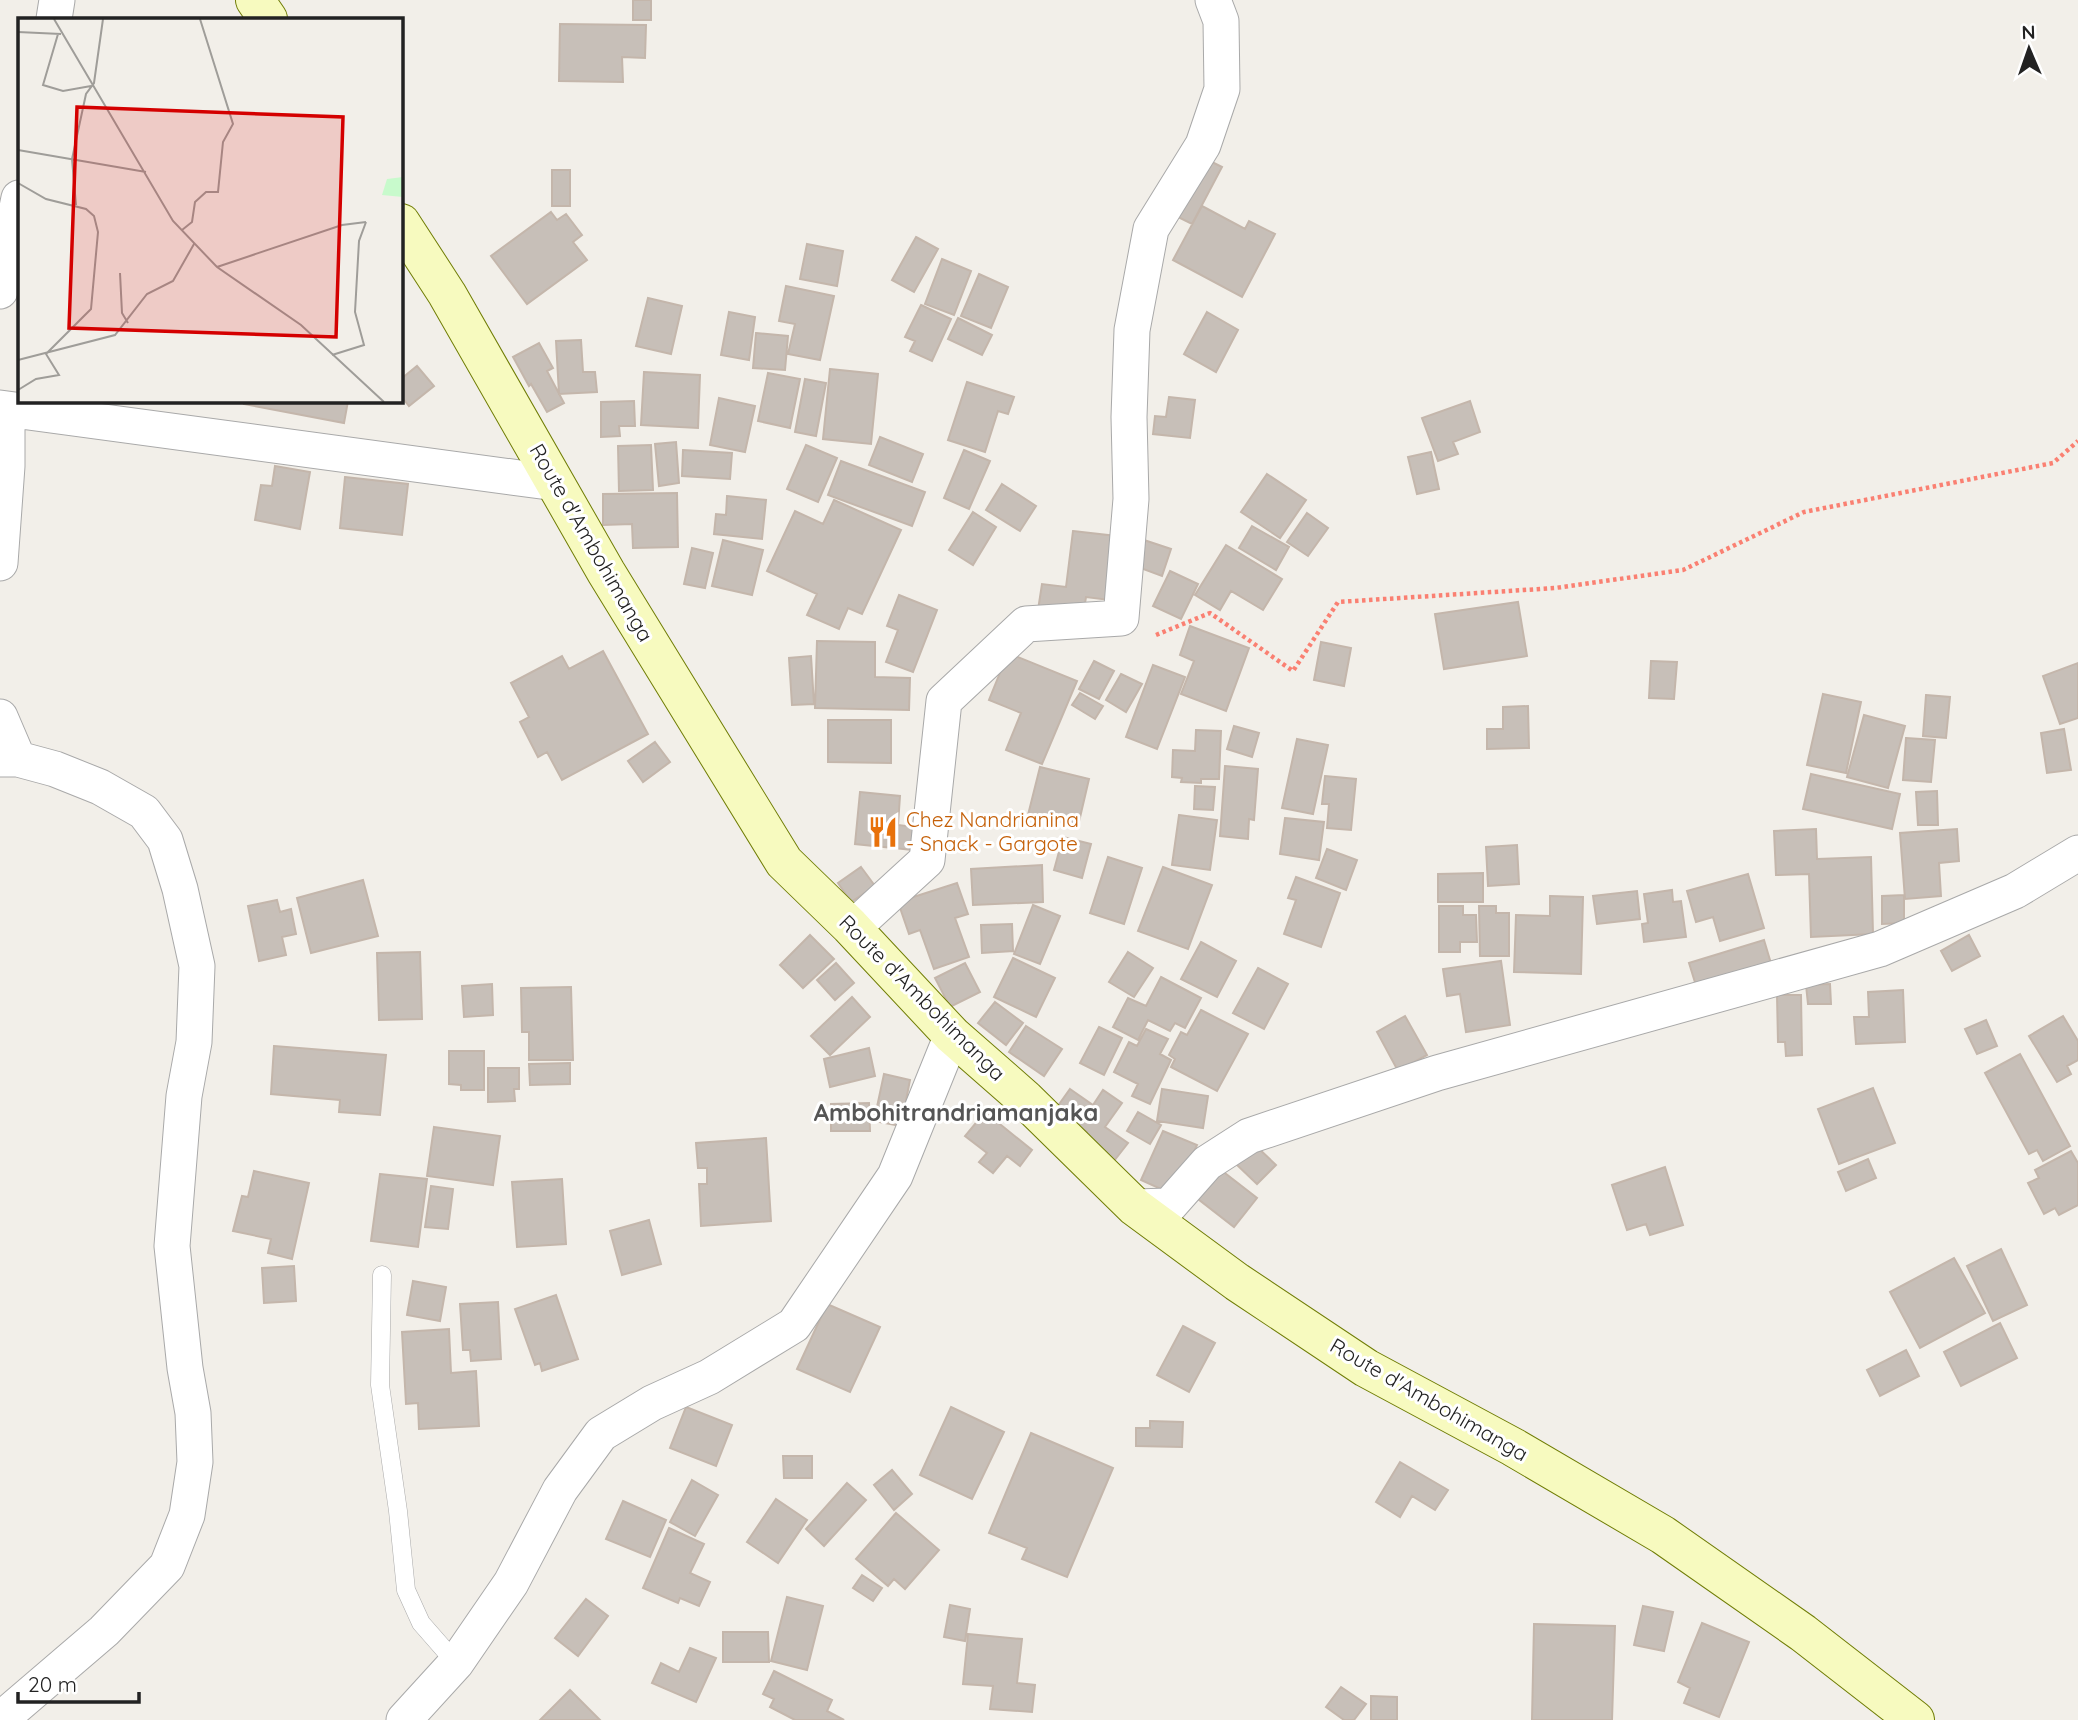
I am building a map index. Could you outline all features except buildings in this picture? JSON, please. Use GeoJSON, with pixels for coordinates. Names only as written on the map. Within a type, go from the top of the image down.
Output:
{"type":"FeatureCollection","features":[{"type":"Feature","properties":{"kind":"street"},"geometry":{"type":"LineString","coordinates":[[54,18],[57,0]]}},
{"type":"Feature","properties":{"kind":"street"},"geometry":{"type":"LineString","coordinates":[[255,0],[267,18]]}},
{"type":"Feature","properties":{"kind":"street"},"geometry":{"type":"LineString","coordinates":[[850,926],[856,925],[927,860],[944,701],[1026,624],[1121,618],[1131,499],[1129,417],[1132,330],[1151,229],[1203,145],[1222,89],[1220,21],[1213,0]]}},
{"type":"Feature","properties":{"kind":"street"},"geometry":{"type":"LineString","coordinates":[[0,291],[18,203]]}},
{"type":"Feature","properties":{"kind":"street","name":"Route d'Ambohimanga"},"geometry":{"type":"LineString","coordinates":[[402,225],[447,294],[606,572],[784,862],[850,926],[952,1035],[1026,1100],[1135,1207],[1237,1282],[1366,1368],[1513,1447],[1663,1535],[1803,1633],[1915,1720]]}},
{"type":"Feature","properties":{"kind":"street"},"geometry":{"type":"LineString","coordinates":[[0,408],[556,483]]}},
{"type":"Feature","properties":{"kind":"street"},"geometry":{"type":"LineString","coordinates":[[0,420],[7,425],[0,564]]}},
{"type":"Feature","properties":{"kind":"street"},"geometry":{"type":"LineString","coordinates":[[0,717],[9,759],[55,769],[100,787],[144,812],[165,840],[180,889],[197,966],[194,1042],[184,1096],[172,1246],[185,1368],[193,1413],[195,1462],[187,1514],[167,1566],[104,1631],[0,1720]]}},
{"type":"Feature","properties":{"kind":"street"},"geometry":{"type":"LineString","coordinates":[[1135,1207],[1169,1206],[1207,1163],[1249,1136],[1437,1073],[1880,950],[2015,891],[2078,853]]}},
{"type":"Feature","properties":{"kind":"street"},"geometry":{"type":"LineString","coordinates":[[404,1720],[456,1663],[510,1583],[560,1490],[601,1434],[652,1403],[709,1377],[794,1325],[895,1176],[952,1035]]}},
{"type":"Feature","properties":{"kind":"lane"},"geometry":{"type":"LineString","coordinates":[[382,1275],[380,1385],[406,1590],[421,1622],[456,1663]]}},
{"type":"Feature","properties":{"kind":"path"},"geometry":{"type":"LineString","coordinates":[[1121,618],[1129,620],[1141,632],[1156,635],[1210,613],[1293,671],[1338,602],[1555,588],[1683,570],[1804,512],[2053,463],[2078,441]]}},
{"type":"Feature","properties":{"kind":"place","name":"Chez Nandrianina - Snack - Gargote"},"geometry":{"type":"Point","coordinates":[883,832]}},
{"type":"Feature","properties":{"kind":"district","name":"Ambohitrandriamanjaka"},"geometry":{"type":"Point","coordinates":[956,1113]}}]}
